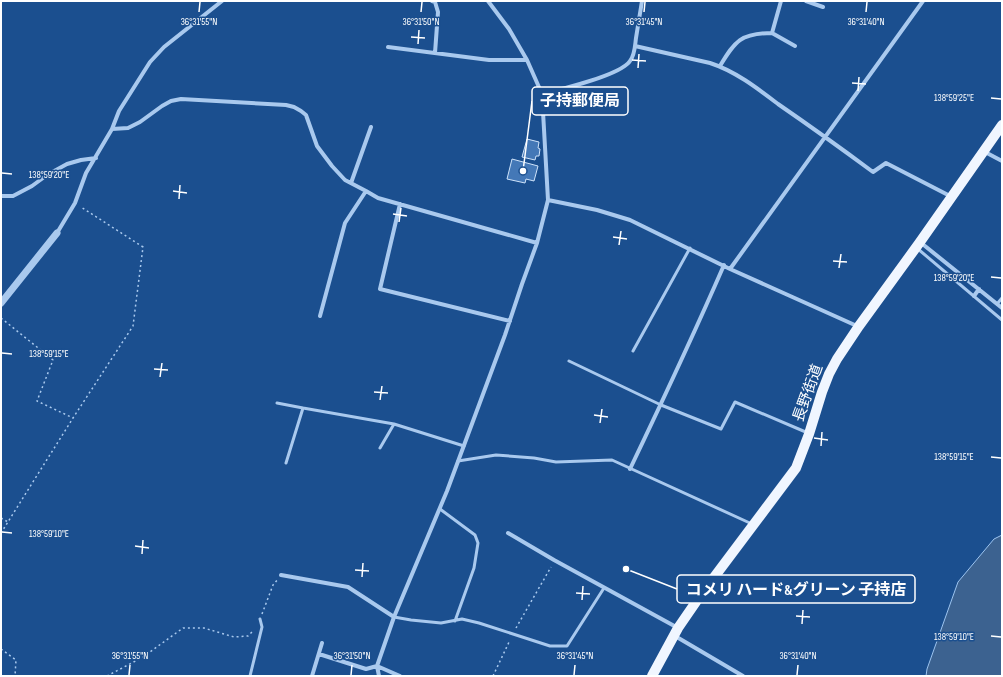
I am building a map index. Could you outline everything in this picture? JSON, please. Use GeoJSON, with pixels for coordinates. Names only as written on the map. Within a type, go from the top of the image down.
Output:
{"type":"FeatureCollection","features":[{"type":"Feature","properties":{"kind":"main road","name":"長野街道"},"geometry":{"type":"LineString","coordinates":[[652,676],[676,632],[700,596],[796,468],[809,434],[822,392],[837,359],[1002,125]]}},
{"type":"Feature","properties":{"kind":"street"},"geometry":{"type":"LineString","coordinates":[[1,303],[57,233],[75,203],[86,173],[112,129],[119,111],[150,62],[164,47],[222,1]]}},
{"type":"Feature","properties":{"kind":"street"},"geometry":{"type":"LineString","coordinates":[[432,1],[435,2],[438,12],[435,53]]}},
{"type":"Feature","properties":{"kind":"street"},"geometry":{"type":"LineString","coordinates":[[378,676],[377,666],[394,617],[440,509],[510,321],[537,243],[548,200],[542,94],[527,60],[509,29],[488,1]]}},
{"type":"Feature","properties":{"kind":"street"},"geometry":{"type":"LineString","coordinates":[[542,94],[578,85],[616,71],[630,62],[635,46],[642,1]]}},
{"type":"Feature","properties":{"kind":"street"},"geometry":{"type":"LineString","coordinates":[[772,33],[782,1]]}},
{"type":"Feature","properties":{"kind":"street"},"geometry":{"type":"LineString","coordinates":[[806,1],[823,7]]}},
{"type":"Feature","properties":{"kind":"street"},"geometry":{"type":"LineString","coordinates":[[730,269],[923,1]]}},
{"type":"Feature","properties":{"kind":"street"},"geometry":{"type":"LineString","coordinates":[[720,66],[735,43],[745,36],[760,33],[772,33],[795,46]]}},
{"type":"Feature","properties":{"kind":"street"},"geometry":{"type":"LineString","coordinates":[[635,46],[720,66],[744,80],[825,136],[873,172],[886,162],[952,197]]}},
{"type":"Feature","properties":{"kind":"street"},"geometry":{"type":"LineString","coordinates":[[388,48],[489,60],[527,60]]}},
{"type":"Feature","properties":{"kind":"street"},"geometry":{"type":"LineString","coordinates":[[112,129],[128,128],[140,122],[171,101],[182,99],[286,105],[294,107],[306,115],[317,146],[345,180],[378,198],[537,243]]}},
{"type":"Feature","properties":{"kind":"street"},"geometry":{"type":"LineString","coordinates":[[351,183],[371,126]]}},
{"type":"Feature","properties":{"kind":"street"},"geometry":{"type":"LineString","coordinates":[[984,151],[1002,161]]}},
{"type":"Feature","properties":{"kind":"street"},"geometry":{"type":"LineString","coordinates":[[1,196],[13,196],[32,186],[46,175],[67,164],[96,158]]}},
{"type":"Feature","properties":{"kind":"street"},"geometry":{"type":"LineString","coordinates":[[320,316],[345,223],[366,191]]}},
{"type":"Feature","properties":{"kind":"street"},"geometry":{"type":"LineString","coordinates":[[548,200],[597,210],[630,220],[690,248],[730,269],[859,326]]}},
{"type":"Feature","properties":{"kind":"street"},"geometry":{"type":"LineString","coordinates":[[400,204],[380,289],[510,321]]}},
{"type":"Feature","properties":{"kind":"street"},"geometry":{"type":"LineString","coordinates":[[918,245],[943,261],[1002,308]]}},
{"type":"Feature","properties":{"kind":"street"},"geometry":{"type":"LineString","coordinates":[[939,267],[943,261]]}},
{"type":"Feature","properties":{"kind":"street"},"geometry":{"type":"LineString","coordinates":[[630,469],[661,405],[724,266]]}},
{"type":"Feature","properties":{"kind":"street"},"geometry":{"type":"LineString","coordinates":[[974,296],[979,290]]}},
{"type":"Feature","properties":{"kind":"street"},"geometry":{"type":"LineString","coordinates":[[508,533],[604,588],[676,632],[743,676]]}},
{"type":"Feature","properties":{"kind":"street"},"geometry":{"type":"LineString","coordinates":[[281,575],[348,587],[394,617]]}},
{"type":"Feature","properties":{"kind":"street"},"geometry":{"type":"LineString","coordinates":[[312,676],[322,643]]}},
{"type":"Feature","properties":{"kind":"street"},"geometry":{"type":"LineString","coordinates":[[319,654],[366,669],[377,666],[400,676]]}},
{"type":"Feature","properties":{"kind":"lane"},"geometry":{"type":"LineString","coordinates":[[918,245],[939,267],[1002,320]]}},
{"type":"Feature","properties":{"kind":"lane"},"geometry":{"type":"LineString","coordinates":[[633,351],[690,248]]}},
{"type":"Feature","properties":{"kind":"lane"},"geometry":{"type":"LineString","coordinates":[[997,304],[1002,298]]}},
{"type":"Feature","properties":{"kind":"lane"},"geometry":{"type":"LineString","coordinates":[[569,361],[661,405],[721,428],[735,402],[809,434]]}},
{"type":"Feature","properties":{"kind":"lane"},"geometry":{"type":"LineString","coordinates":[[277,403],[394,424],[464,446]]}},
{"type":"Feature","properties":{"kind":"lane"},"geometry":{"type":"LineString","coordinates":[[286,464],[303,408]]}},
{"type":"Feature","properties":{"kind":"lane"},"geometry":{"type":"LineString","coordinates":[[380,448],[394,424]]}},
{"type":"Feature","properties":{"kind":"lane"},"geometry":{"type":"LineString","coordinates":[[458,461],[496,455],[534,458],[556,462],[612,460],[754,525]]}},
{"type":"Feature","properties":{"kind":"lane"},"geometry":{"type":"LineString","coordinates":[[440,509],[475,535],[478,543],[474,568],[454,621]]}},
{"type":"Feature","properties":{"kind":"lane"},"geometry":{"type":"LineString","coordinates":[[394,617],[441,623],[462,619],[550,646],[568,646],[604,588]]}},
{"type":"Feature","properties":{"kind":"lane"},"geometry":{"type":"LineString","coordinates":[[250,676],[262,627],[260,619]]}},
{"type":"Feature","properties":{"kind":"path"},"geometry":{"type":"LineString","coordinates":[[1,533],[132,326],[143,247],[75,203]]}},
{"type":"Feature","properties":{"kind":"path"},"geometry":{"type":"LineString","coordinates":[[1,318],[53,360],[37,401],[73,418]]}},
{"type":"Feature","properties":{"kind":"path"},"geometry":{"type":"LineString","coordinates":[[1,518],[8,522]]}},
{"type":"Feature","properties":{"kind":"path"},"geometry":{"type":"LineString","coordinates":[[492,676],[520,620],[554,560]]}},
{"type":"Feature","properties":{"kind":"path"},"geometry":{"type":"LineString","coordinates":[[107,676],[143,657],[183,628],[204,628],[234,636],[248,636],[257,627],[273,585],[281,575]]}},
{"type":"Feature","properties":{"kind":"path"},"geometry":{"type":"LineString","coordinates":[[1,649],[16,660],[15,676]]}},
{"type":"Feature","properties":{"kind":"water"},"geometry":{"type":"Polygon","coordinates":[[[1002,535],[1002,676],[926,676],[927,669],[958,582],[994,539],[1002,535]]]}},
{"type":"Feature","properties":{"kind":"building"},"geometry":{"type":"Polygon","coordinates":[[[527,139],[539,142],[539,156],[536,156],[535,160],[522,157],[527,139]]]}},
{"type":"Feature","properties":{"kind":"building"},"geometry":{"type":"Polygon","coordinates":[[[512,159],[538,166],[534,181],[526,179],[525,183],[507,179],[512,159]]]}},
{"type":"Feature","properties":{"kind":"place","name":"子持郵便局"},"geometry":{"type":"Point","coordinates":[523,171]}},
{"type":"Feature","properties":{"kind":"place","name":"コメリ ハード&グリーン 子持店"},"geometry":{"type":"Point","coordinates":[626,569]}}]}
